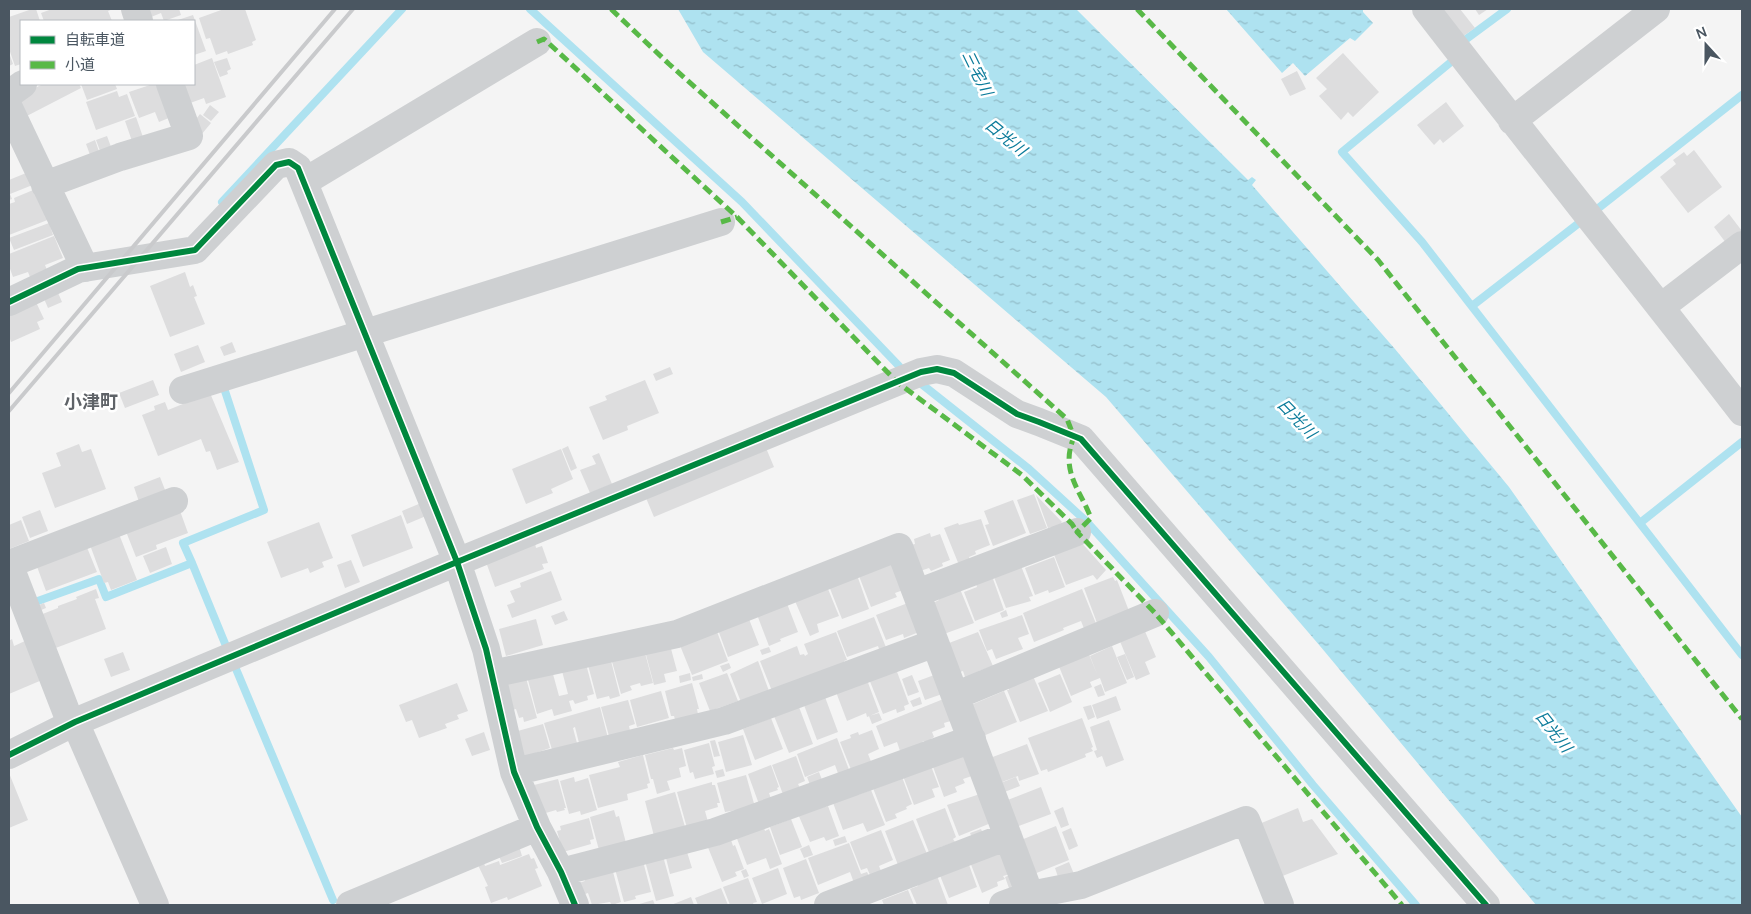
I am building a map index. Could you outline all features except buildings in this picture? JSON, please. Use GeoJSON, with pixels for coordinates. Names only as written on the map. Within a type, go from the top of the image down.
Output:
{"type":"FeatureCollection","features":[{"type":"Feature","properties":{"kind":"street"},"geometry":{"type":"LineString","coordinates":[[1426,9],[1742,412]]}},
{"type":"Feature","properties":{"kind":"street"},"geometry":{"type":"LineString","coordinates":[[1512,121],[1656,9]]}},
{"type":"Feature","properties":{"kind":"street"},"geometry":{"type":"LineString","coordinates":[[304,182],[537,42]]}},
{"type":"Feature","properties":{"kind":"street"},"geometry":{"type":"LineString","coordinates":[[9,94],[21,85]]}},
{"type":"Feature","properties":{"kind":"street"},"geometry":{"type":"LineString","coordinates":[[45,185],[189,136],[170,85]]}},
{"type":"Feature","properties":{"kind":"street"},"geometry":{"type":"LineString","coordinates":[[9,108],[85,268]]}},
{"type":"Feature","properties":{"kind":"street"},"geometry":{"type":"LineString","coordinates":[[9,302],[78,269],[195,250],[276,165],[289,162],[298,168],[457,562],[486,649],[514,772],[537,827],[561,872],[575,905]]}},
{"type":"Feature","properties":{"kind":"street"},"geometry":{"type":"LineString","coordinates":[[183,390],[722,222]]}},
{"type":"Feature","properties":{"kind":"street"},"geometry":{"type":"LineString","coordinates":[[1661,307],[1742,245]]}},
{"type":"Feature","properties":{"kind":"street"},"geometry":{"type":"LineString","coordinates":[[9,755],[73,723],[457,562],[921,372],[937,369],[954,373],[1016,414],[1081,439],[1486,905]]}},
{"type":"Feature","properties":{"kind":"street"},"geometry":{"type":"LineString","coordinates":[[155,905],[73,723],[18,617],[10,564],[174,501]]}},
{"type":"Feature","properties":{"kind":"street"},"geometry":{"type":"LineString","coordinates":[[917,593],[1077,532]]}},
{"type":"Feature","properties":{"kind":"street"},"geometry":{"type":"LineString","coordinates":[[492,674],[677,634],[899,547],[1030,895]]}},
{"type":"Feature","properties":{"kind":"street"},"geometry":{"type":"LineString","coordinates":[[955,696],[1155,613]]}},
{"type":"Feature","properties":{"kind":"street"},"geometry":{"type":"LineString","coordinates":[[514,772],[724,721],[935,643]]}},
{"type":"Feature","properties":{"kind":"street"},"geometry":{"type":"LineString","coordinates":[[561,872],[715,832],[972,739]]}},
{"type":"Feature","properties":{"kind":"street"},"geometry":{"type":"LineString","coordinates":[[1003,905],[1030,895],[1081,885],[1246,820],[1280,905]]}},
{"type":"Feature","properties":{"kind":"street"},"geometry":{"type":"LineString","coordinates":[[350,905],[537,827]]}},
{"type":"Feature","properties":{"kind":"street"},"geometry":{"type":"LineString","coordinates":[[828,905],[1008,836]]}},
{"type":"Feature","properties":{"kind":"water"},"geometry":{"type":"Polygon","coordinates":[[[678,9],[1076,9],[1248,180],[1252,177],[1256,180],[1252,185],[1395,349],[1509,487],[1742,817],[1742,905],[1536,905],[1320,646],[1106,397],[703,52],[678,9]]]}},
{"type":"Feature","properties":{"kind":"water"},"geometry":{"type":"Polygon","coordinates":[[[1226,9],[1363,9],[1363,12],[1373,23],[1355,41],[1350,38],[1305,76],[1293,63],[1282,73],[1226,9]]]}},
{"type":"Feature","properties":{"kind":"waterway"},"geometry":{"type":"LineString","coordinates":[[222,202],[402,9]]}},
{"type":"Feature","properties":{"kind":"waterway"},"geometry":{"type":"LineString","coordinates":[[530,9],[742,202],[899,366]]}},
{"type":"Feature","properties":{"kind":"waterway"},"geometry":{"type":"LineString","coordinates":[[1465,40],[1507,9]]}},
{"type":"Feature","properties":{"kind":"waterway"},"geometry":{"type":"LineString","coordinates":[[1451,62],[1342,152],[1422,242],[1742,655]]}},
{"type":"Feature","properties":{"kind":"waterway"},"geometry":{"type":"LineString","coordinates":[[1596,210],[1742,95]]}},
{"type":"Feature","properties":{"kind":"waterway"},"geometry":{"type":"LineString","coordinates":[[1472,306],[1579,223]]}},
{"type":"Feature","properties":{"kind":"waterway"},"geometry":{"type":"LineString","coordinates":[[919,382],[1029,469],[1086,521],[1209,657],[1313,785],[1416,905]]}},
{"type":"Feature","properties":{"kind":"waterway"},"geometry":{"type":"LineString","coordinates":[[192,563],[183,543],[264,510],[224,388]]}},
{"type":"Feature","properties":{"kind":"waterway"},"geometry":{"type":"LineString","coordinates":[[1640,523],[1742,442]]}},
{"type":"Feature","properties":{"kind":"waterway"},"geometry":{"type":"LineString","coordinates":[[35,602],[99,579],[106,597],[192,563],[226,646]]}},
{"type":"Feature","properties":{"kind":"waterway"},"geometry":{"type":"LineString","coordinates":[[236,669],[333,900]]}},
{"type":"Feature","properties":{"kind":"railway"},"geometry":{"type":"LineString","coordinates":[[9,393],[335,9]]}},
{"type":"Feature","properties":{"kind":"railway"},"geometry":{"type":"LineString","coordinates":[[9,411],[353,9]]}},
{"type":"Feature","properties":{"kind":"marked path"},"geometry":{"type":"LineString","coordinates":[[611,9],[669,64],[1067,419],[1074,437],[1070,449],[1070,469],[1091,518],[1077,532],[1155,613],[1402,905]]}},
{"type":"Feature","properties":{"kind":"marked path"},"geometry":{"type":"LineString","coordinates":[[1137,9],[1378,260],[1742,719]]}},
{"type":"Feature","properties":{"kind":"marked path"},"geometry":{"type":"LineString","coordinates":[[537,42],[544,39],[737,217],[897,382],[1022,475],[1072,524],[1077,532]]}},
{"type":"Feature","properties":{"kind":"marked path"},"geometry":{"type":"LineString","coordinates":[[721,222],[737,217]]}},
{"type":"Feature","properties":{"kind":"cycle path"},"geometry":{"type":"LineString","coordinates":[[9,302],[78,269],[195,250],[276,165],[289,162],[298,168],[457,562],[486,649],[514,772],[537,827],[561,872],[575,905]]}},
{"type":"Feature","properties":{"kind":"cycle path"},"geometry":{"type":"LineString","coordinates":[[9,755],[75,722],[457,562],[921,372],[937,369],[954,373],[1017,414],[1081,439],[1486,905]]}},
{"type":"Feature","properties":{"kind":"district","name":"小津町"},"geometry":{"type":"Point","coordinates":[91,401]}},
{"type":"Feature","properties":{"kind":"water label","name":"三宅川"},"geometry":{"type":"Point","coordinates":[978,73]}},
{"type":"Feature","properties":{"kind":"water label","name":"日光川"},"geometry":{"type":"Point","coordinates":[1006,137]}},
{"type":"Feature","properties":{"kind":"water label","name":"日光川"},"geometry":{"type":"Point","coordinates":[1297,418]}},
{"type":"Feature","properties":{"kind":"water label","name":"日光川"},"geometry":{"type":"Point","coordinates":[1554,731]}}]}
